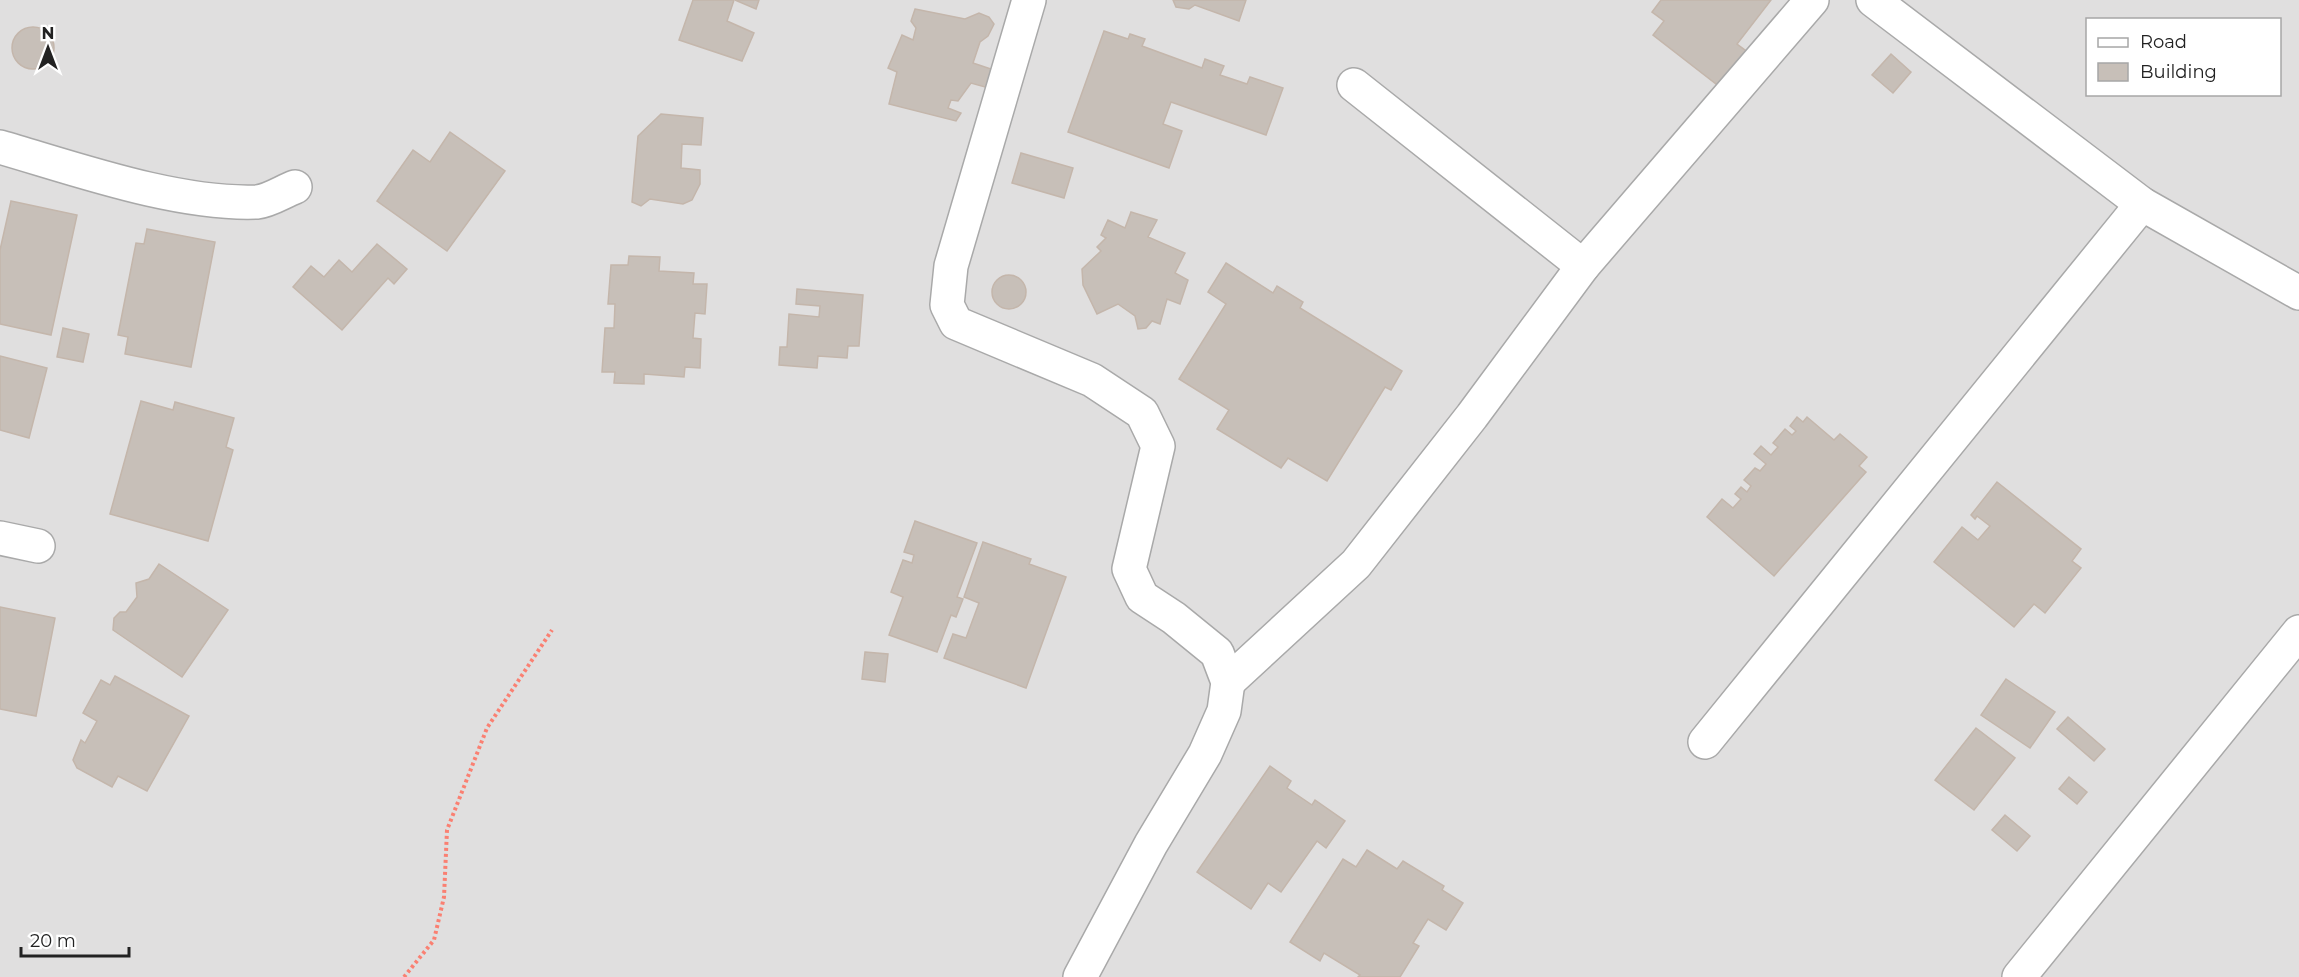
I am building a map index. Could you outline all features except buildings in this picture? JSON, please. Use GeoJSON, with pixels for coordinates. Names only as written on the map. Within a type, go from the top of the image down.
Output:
{"type":"FeatureCollection","features":[{"type":"Feature","properties":{"kind":"street"},"geometry":{"type":"LineString","coordinates":[[1029,0],[951,266],[948,305],[956,323],[1092,380],[1142,413],[1158,446],[1130,569],[1142,597],[1174,618],[1217,653],[1228,682],[1224,711],[1205,754],[1151,844],[1080,977]]}},
{"type":"Feature","properties":{"kind":"street"},"geometry":{"type":"LineString","coordinates":[[1228,682],[1356,564],[1472,416],[1583,266],[1812,0]]}},
{"type":"Feature","properties":{"kind":"street"},"geometry":{"type":"LineString","coordinates":[[1873,0],[2142,204],[2299,293]]}},
{"type":"Feature","properties":{"kind":"street"},"geometry":{"type":"LineString","coordinates":[[1354,85],[1583,266]]}},
{"type":"Feature","properties":{"kind":"street"},"geometry":{"type":"LineString","coordinates":[[0,147],[140,187],[210,199],[259,202],[295,187]]}},
{"type":"Feature","properties":{"kind":"street"},"geometry":{"type":"LineString","coordinates":[[1705,742],[2142,204]]}},
{"type":"Feature","properties":{"kind":"street"},"geometry":{"type":"LineString","coordinates":[[0,538],[38,546]]}},
{"type":"Feature","properties":{"kind":"street"},"geometry":{"type":"LineString","coordinates":[[2019,977],[2299,632]]}},
{"type":"Feature","properties":{"kind":"path"},"geometry":{"type":"LineString","coordinates":[[404,977],[434,940],[444,897],[447,830],[487,728],[552,630]]}},
{"type":"Feature","properties":{"kind":"shaded area"},"geometry":{"type":"Polygon","coordinates":[[[0,0],[2299,0],[2299,977],[0,977],[0,0]]]}}]}
